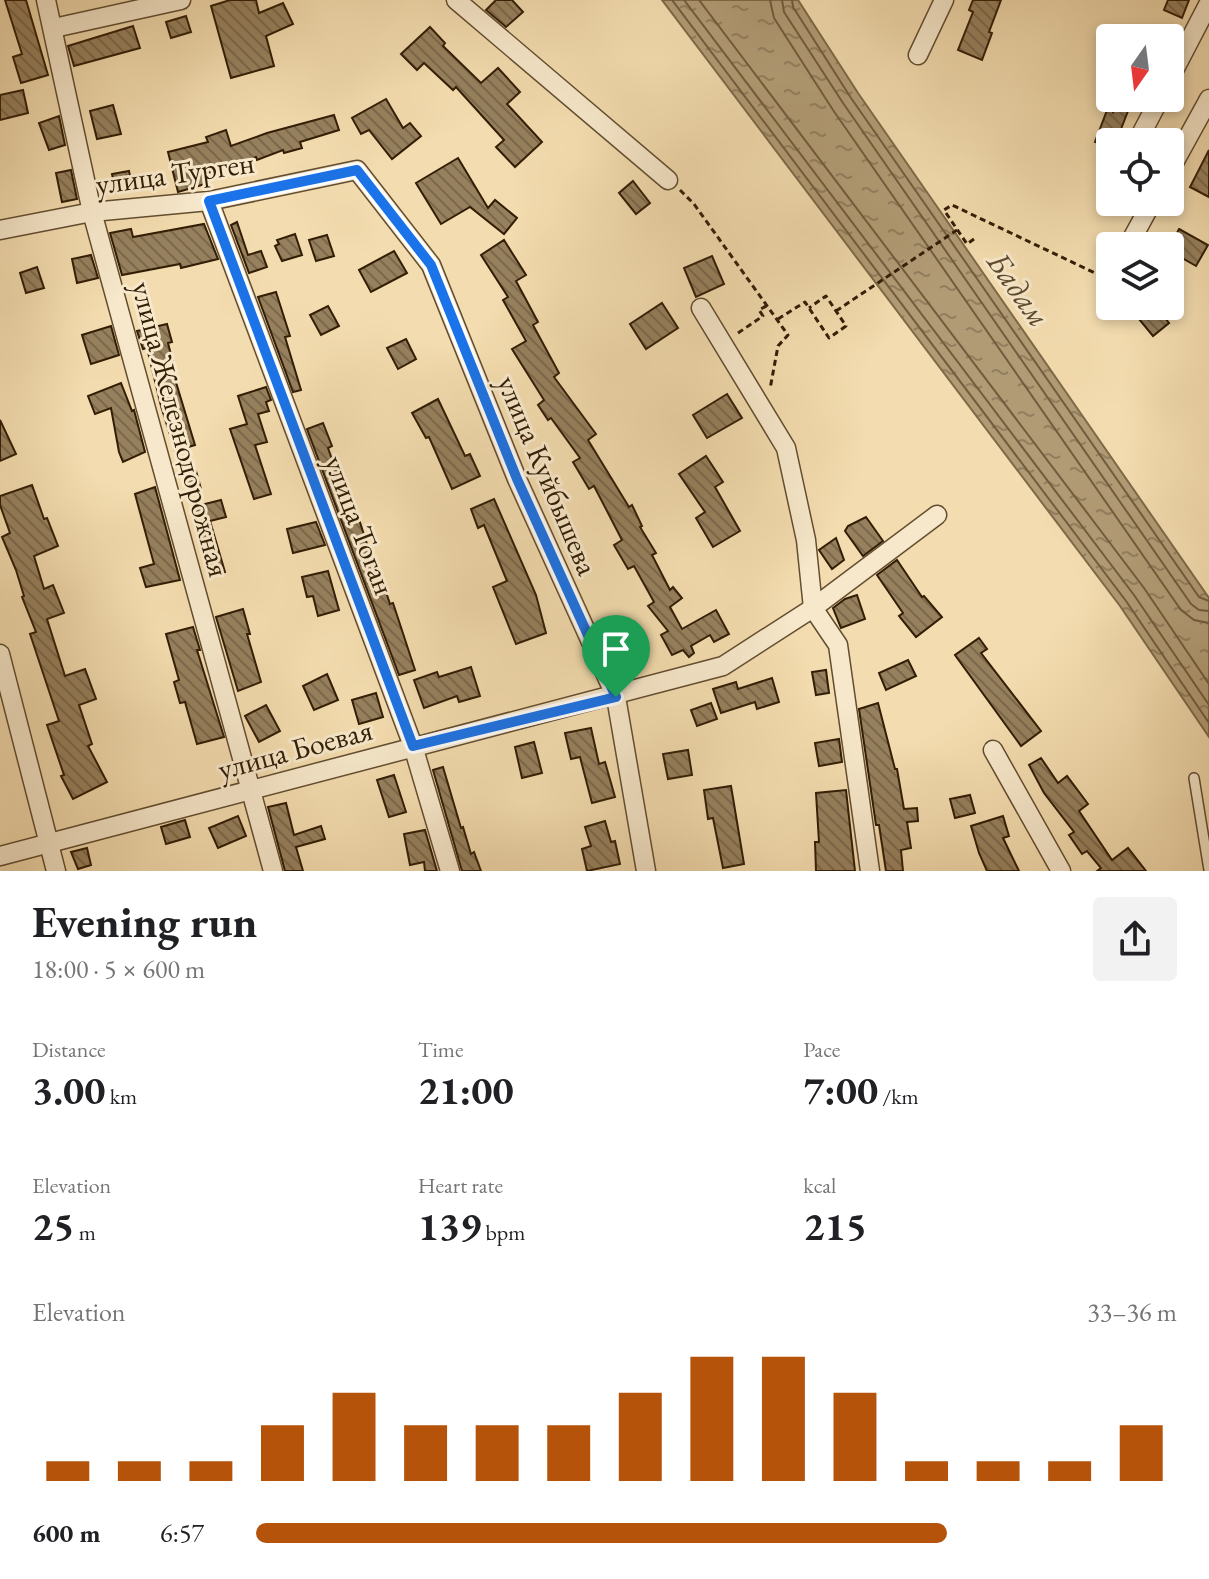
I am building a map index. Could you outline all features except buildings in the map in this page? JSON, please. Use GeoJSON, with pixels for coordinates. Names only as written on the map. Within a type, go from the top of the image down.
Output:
{"type":"FeatureCollection","features":[{"type":"Feature","properties":{"kind":"street","name":"улица Железнодорожная"},"geometry":{"type":"LineString","coordinates":[[46,0],[92,212],[273,871]]}},
{"type":"Feature","properties":{"kind":"street"},"geometry":{"type":"LineString","coordinates":[[54,28],[181,0]]}},
{"type":"Feature","properties":{"kind":"street"},"geometry":{"type":"LineString","coordinates":[[456,0],[668,180]]}},
{"type":"Feature","properties":{"kind":"street"},"geometry":{"type":"LineString","coordinates":[[918,55],[944,0]]}},
{"type":"Feature","properties":{"kind":"street"},"geometry":{"type":"LineString","coordinates":[[1184,51],[1209,3]]}},
{"type":"Feature","properties":{"kind":"street"},"geometry":{"type":"LineString","coordinates":[[1184,145],[1209,99]]}},
{"type":"Feature","properties":{"kind":"street","name":"улица Турген"},"geometry":{"type":"LineString","coordinates":[[0,230],[92,212],[209,201],[357,170]]}},
{"type":"Feature","properties":{"kind":"street","name":"улица Куйбышева"},"geometry":{"type":"LineString","coordinates":[[357,170],[431,265],[517,479],[616,697],[646,871]]}},
{"type":"Feature","properties":{"kind":"street","name":"улица Тоган"},"geometry":{"type":"LineString","coordinates":[[209,201],[413,746],[450,871]]}},
{"type":"Feature","properties":{"kind":"street"},"geometry":{"type":"LineString","coordinates":[[701,308],[786,448],[806,540],[813,608],[838,645],[870,871]]}},
{"type":"Feature","properties":{"kind":"street","name":"улица Боевая"},"geometry":{"type":"LineString","coordinates":[[0,856],[413,746],[616,697],[723,666],[813,608],[937,515]]}},
{"type":"Feature","properties":{"kind":"street"},"geometry":{"type":"LineString","coordinates":[[0,654],[56,871]]}},
{"type":"Feature","properties":{"kind":"street"},"geometry":{"type":"LineString","coordinates":[[993,750],[1061,871]]}},
{"type":"Feature","properties":{"kind":"lane"},"geometry":{"type":"LineString","coordinates":[[1194,778],[1209,870]]}},
{"type":"Feature","properties":{"kind":"path"},"geometry":{"type":"LineString","coordinates":[[668,180],[694,204],[788,335],[778,346],[768,403],[763,411]]}},
{"type":"Feature","properties":{"kind":"path"},"geometry":{"type":"LineString","coordinates":[[974,239],[967,244],[944,210],[952,205],[1096,272]]}},
{"type":"Feature","properties":{"kind":"path"},"geometry":{"type":"LineString","coordinates":[[836,311],[957,230]]}},
{"type":"Feature","properties":{"kind":"path"},"geometry":{"type":"LineString","coordinates":[[778,320],[805,302],[809,308],[829,338],[846,326],[826,296],[809,308]]}},
{"type":"Feature","properties":{"kind":"path"},"geometry":{"type":"LineString","coordinates":[[723,343],[763,316],[759,310],[768,305]]}},
{"type":"Feature","properties":{"kind":"water"},"geometry":{"type":"Polygon","coordinates":[[[662,0],[798,0],[858,93],[1209,598],[1209,737],[1120,606],[662,0]]]}},
{"type":"Feature","properties":{"kind":"route"},"geometry":{"type":"LineString","coordinates":[[357,170],[431,265],[517,479],[616,697],[413,746],[209,201],[357,170]]}},
{"type":"Feature","properties":{"kind":"water label","name":"Бадам"},"geometry":{"type":"Point","coordinates":[1019,289]}}]}
